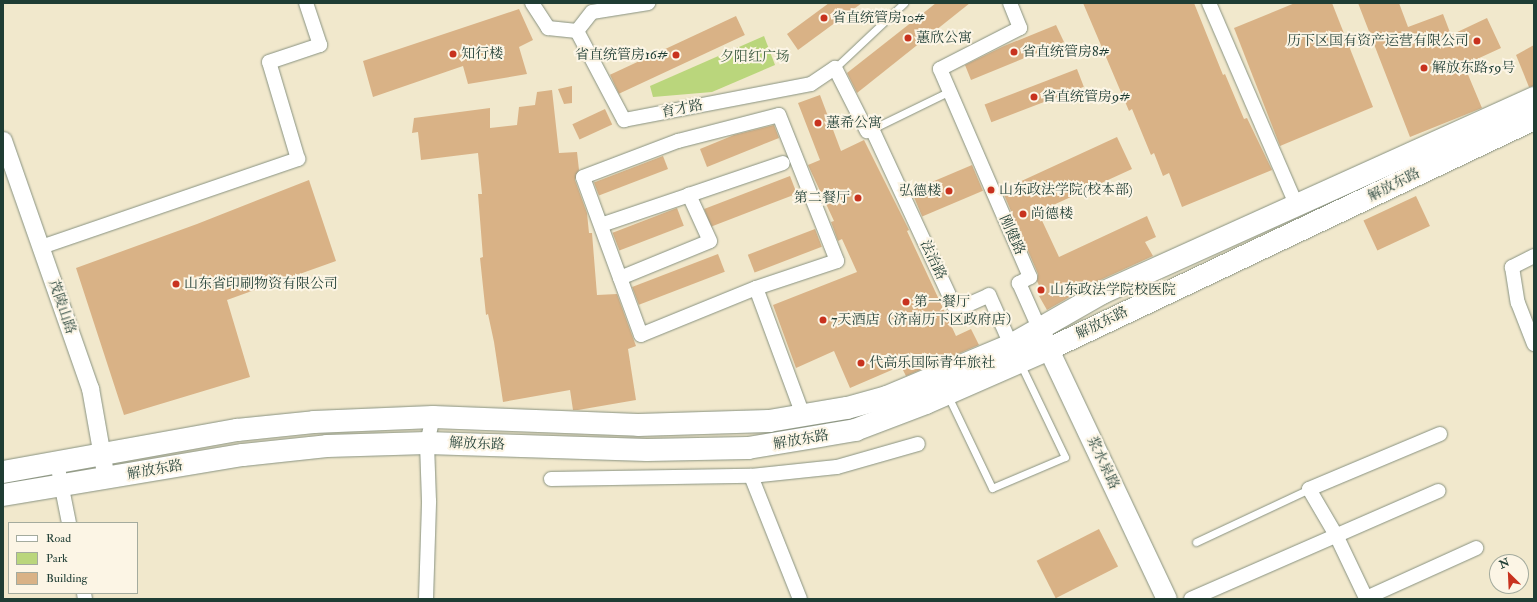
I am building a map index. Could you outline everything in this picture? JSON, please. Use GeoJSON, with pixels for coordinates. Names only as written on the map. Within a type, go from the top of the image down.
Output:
{"type":"FeatureCollection","features":[{"type":"Feature","properties":{"kind":"main road","name":"解放东路"},"geometry":{"type":"LineString","coordinates":[[3,495],[106,479],[243,454],[327,446],[427,443],[647,450],[748,448],[855,430],[947,394],[1015,354],[1039,328],[1102,293],[1296,204],[1534,98]]}},
{"type":"Feature","properties":{"kind":"main road","name":"解放东路"},"geometry":{"type":"LineString","coordinates":[[3,472],[244,429],[314,422],[433,417],[638,425],[769,421],[847,408],[887,398],[1015,354],[1049,349],[1304,230],[1451,156],[1534,119]]}},
{"type":"Feature","properties":{"kind":"main road","name":"浆水泉路"},"geometry":{"type":"LineString","coordinates":[[1039,328],[1167,599]]}},
{"type":"Feature","properties":{"kind":"street"},"geometry":{"type":"LineString","coordinates":[[41,248],[298,159],[269,62],[320,45],[306,3]]}},
{"type":"Feature","properties":{"kind":"street"},"geometry":{"type":"LineString","coordinates":[[532,3],[548,28],[577,31],[592,12],[648,3]]}},
{"type":"Feature","properties":{"kind":"street"},"geometry":{"type":"LineString","coordinates":[[948,92],[940,69],[1020,28],[1010,3]]}},
{"type":"Feature","properties":{"kind":"street"},"geometry":{"type":"LineString","coordinates":[[1209,3],[1296,204]]}},
{"type":"Feature","properties":{"kind":"street","name":"育才路"},"geometry":{"type":"LineString","coordinates":[[577,31],[624,120],[810,84],[835,68]]}},
{"type":"Feature","properties":{"kind":"street"},"geometry":{"type":"LineString","coordinates":[[835,68],[869,130]]}},
{"type":"Feature","properties":{"kind":"street","name":"刚健路"},"geometry":{"type":"LineString","coordinates":[[948,92],[1030,277],[1019,283],[1039,328]]}},
{"type":"Feature","properties":{"kind":"street"},"geometry":{"type":"LineString","coordinates":[[779,115],[837,261],[756,288],[641,335],[620,278],[583,177],[678,141],[779,115]]}},
{"type":"Feature","properties":{"kind":"street","name":"法治路"},"geometry":{"type":"LineString","coordinates":[[869,130],[956,310],[990,295],[1015,354]]}},
{"type":"Feature","properties":{"kind":"street","name":"茂陵山路"},"geometry":{"type":"LineString","coordinates":[[3,140],[90,388],[106,479]]}},
{"type":"Feature","properties":{"kind":"street"},"geometry":{"type":"LineString","coordinates":[[601,225],[689,194],[783,164]]}},
{"type":"Feature","properties":{"kind":"street"},"geometry":{"type":"LineString","coordinates":[[620,278],[710,241],[689,194]]}},
{"type":"Feature","properties":{"kind":"street"},"geometry":{"type":"LineString","coordinates":[[1534,256],[1512,267],[1518,303],[1534,344]]}},
{"type":"Feature","properties":{"kind":"street"},"geometry":{"type":"LineString","coordinates":[[756,288],[803,416]]}},
{"type":"Feature","properties":{"kind":"street"},"geometry":{"type":"LineString","coordinates":[[426,599],[429,502],[427,443],[433,417]]}},
{"type":"Feature","properties":{"kind":"street"},"geometry":{"type":"LineString","coordinates":[[1440,434],[1309,489],[1336,535],[1365,598],[1476,548]]}},
{"type":"Feature","properties":{"kind":"street"},"geometry":{"type":"LineString","coordinates":[[551,479],[751,476],[837,467],[918,444]]}},
{"type":"Feature","properties":{"kind":"street"},"geometry":{"type":"LineString","coordinates":[[57,462],[69,522]]}},
{"type":"Feature","properties":{"kind":"street"},"geometry":{"type":"LineString","coordinates":[[751,476],[800,599]]}},
{"type":"Feature","properties":{"kind":"street"},"geometry":{"type":"LineString","coordinates":[[1191,599],[1438,491]]}},
{"type":"Feature","properties":{"kind":"lane","name":"育才路"},"geometry":{"type":"LineString","coordinates":[[835,68],[904,3]]}},
{"type":"Feature","properties":{"kind":"lane"},"geometry":{"type":"LineString","coordinates":[[869,130],[948,92]]}},
{"type":"Feature","properties":{"kind":"lane"},"geometry":{"type":"LineString","coordinates":[[947,394],[992,488],[1065,457],[1015,354]]}},
{"type":"Feature","properties":{"kind":"lane"},"geometry":{"type":"LineString","coordinates":[[1196,542],[1309,489]]}},
{"type":"Feature","properties":{"kind":"green space","name":"夕阳红广场"},"geometry":{"type":"Polygon","coordinates":[[[764,36],[775,65],[712,92],[653,97],[650,86],[764,36]]]}},
{"type":"Feature","properties":{"kind":"building","name":"省直统管房10#"},"geometry":{"type":"Polygon","coordinates":[[[829,3],[862,3],[798,50],[787,34],[829,3]]]}},
{"type":"Feature","properties":{"kind":"building","name":"蕙欣公寓"},"geometry":{"type":"Polygon","coordinates":[[[936,3],[970,3],[857,93],[847,73],[936,3]]]}},
{"type":"Feature","properties":{"kind":"building"},"geometry":{"type":"Polygon","coordinates":[[[1083,3],[1194,3],[1223,75],[1225,74],[1244,119],[1247,118],[1272,170],[1182,207],[1169,173],[1163,176],[1154,153],[1151,155],[1132,109],[1129,111],[1083,3]]]}},
{"type":"Feature","properties":{"kind":"building"},"geometry":{"type":"Polygon","coordinates":[[[1295,3],[1332,3],[1373,107],[1280,146],[1234,28],[1295,3]]]}},
{"type":"Feature","properties":{"kind":"building","name":"解放东路59号"},"geometry":{"type":"Polygon","coordinates":[[[1358,3],[1399,3],[1408,27],[1443,14],[1451,35],[1487,18],[1501,48],[1464,65],[1482,108],[1410,137],[1358,3]]]}},
{"type":"Feature","properties":{"kind":"building","name":"知行楼"},"geometry":{"type":"Polygon","coordinates":[[[519,9],[533,40],[519,47],[527,74],[468,84],[463,66],[373,97],[363,61],[519,9]]]}},
{"type":"Feature","properties":{"kind":"building","name":"省直统管房16#"},"geometry":{"type":"Polygon","coordinates":[[[736,16],[745,35],[619,94],[610,75],[736,16]]]}},
{"type":"Feature","properties":{"kind":"building","name":"省直统管房8#"},"geometry":{"type":"Polygon","coordinates":[[[1056,25],[1064,42],[971,80],[965,65],[1004,46],[1056,25]]]}},
{"type":"Feature","properties":{"kind":"building"},"geometry":{"type":"Polygon","coordinates":[[[1534,45],[1534,86],[1529,87],[1516,55],[1534,45]]]}},
{"type":"Feature","properties":{"kind":"building","name":"省直统管房9#"},"geometry":{"type":"Polygon","coordinates":[[[1077,69],[1084,87],[991,122],[985,104],[1077,69]]]}},
{"type":"Feature","properties":{"kind":"building"},"geometry":{"type":"Polygon","coordinates":[[[572,86],[572,103],[564,104],[558,89],[572,86]]]}},
{"type":"Feature","properties":{"kind":"building"},"geometry":{"type":"Polygon","coordinates":[[[552,90],[559,153],[577,152],[579,170],[575,180],[587,213],[589,233],[592,233],[597,295],[617,294],[636,346],[628,349],[636,400],[573,410],[570,390],[503,402],[494,342],[488,314],[486,315],[480,258],[483,257],[478,194],[482,194],[478,153],[421,160],[418,132],[412,133],[414,118],[490,108],[490,128],[517,125],[519,107],[535,105],[537,92],[552,90]]]}},
{"type":"Feature","properties":{"kind":"building"},"geometry":{"type":"Polygon","coordinates":[[[820,95],[841,151],[864,140],[909,230],[907,231],[956,336],[971,329],[979,345],[906,376],[901,366],[850,388],[834,351],[796,368],[773,305],[857,272],[842,239],[838,241],[831,222],[834,221],[808,165],[820,160],[798,103],[820,95]]]}},
{"type":"Feature","properties":{"kind":"building"},"geometry":{"type":"Polygon","coordinates":[[[605,109],[612,124],[580,140],[572,124],[605,109]]]}},
{"type":"Feature","properties":{"kind":"building"},"geometry":{"type":"Polygon","coordinates":[[[774,125],[779,138],[707,167],[700,149],[734,135],[774,125]]]}},
{"type":"Feature","properties":{"kind":"building","name":"尚德楼"},"geometry":{"type":"Polygon","coordinates":[[[1117,137],[1132,169],[1038,212],[1059,257],[1147,216],[1156,237],[1145,242],[1153,256],[1096,282],[1047,310],[1039,296],[1043,294],[1037,281],[1038,274],[1002,190],[1117,137]]]}},
{"type":"Feature","properties":{"kind":"building"},"geometry":{"type":"Polygon","coordinates":[[[663,156],[668,169],[599,196],[594,183],[663,156]]]}},
{"type":"Feature","properties":{"kind":"building","name":"弘德楼"},"geometry":{"type":"Polygon","coordinates":[[[972,165],[983,191],[922,217],[911,191],[972,165]]]}},
{"type":"Feature","properties":{"kind":"building"},"geometry":{"type":"Polygon","coordinates":[[[790,176],[797,194],[711,227],[704,209],[790,176]]]}},
{"type":"Feature","properties":{"kind":"building","name":"山东省印刷物资有限公司"},"geometry":{"type":"Polygon","coordinates":[[[309,180],[336,261],[227,300],[250,377],[124,415],[76,268],[197,224],[309,180]]]}},
{"type":"Feature","properties":{"kind":"building"},"geometry":{"type":"Polygon","coordinates":[[[1416,196],[1430,226],[1377,250],[1363,221],[1416,196]]]}},
{"type":"Feature","properties":{"kind":"building"},"geometry":{"type":"Polygon","coordinates":[[[677,208],[684,226],[619,250],[613,233],[677,208]]]}},
{"type":"Feature","properties":{"kind":"building"},"geometry":{"type":"Polygon","coordinates":[[[815,229],[822,247],[755,273],[748,255],[815,229]]]}},
{"type":"Feature","properties":{"kind":"building"},"geometry":{"type":"Polygon","coordinates":[[[718,254],[725,272],[639,305],[632,287],[718,254]]]}},
{"type":"Feature","properties":{"kind":"building"},"geometry":{"type":"Polygon","coordinates":[[[1099,529],[1118,566],[1056,598],[1037,561],[1099,529]]]}},
{"type":"Feature","properties":{"kind":"place","name":"省直统管房10#"},"geometry":{"type":"Point","coordinates":[824,18]}},
{"type":"Feature","properties":{"kind":"place","name":"蕙欣公寓"},"geometry":{"type":"Point","coordinates":[908,38]}},
{"type":"Feature","properties":{"kind":"place","name":"历下区国有资产运营有限公司"},"geometry":{"type":"Point","coordinates":[1477,41]}},
{"type":"Feature","properties":{"kind":"place","name":"省直统管房8#"},"geometry":{"type":"Point","coordinates":[1014,52]}},
{"type":"Feature","properties":{"kind":"place","name":"知行楼"},"geometry":{"type":"Point","coordinates":[453,54]}},
{"type":"Feature","properties":{"kind":"place","name":"省直统管房16#"},"geometry":{"type":"Point","coordinates":[676,55]}},
{"type":"Feature","properties":{"kind":"place","name":"解放东路59号"},"geometry":{"type":"Point","coordinates":[1424,68]}},
{"type":"Feature","properties":{"kind":"place","name":"省直统管房9#"},"geometry":{"type":"Point","coordinates":[1034,97]}},
{"type":"Feature","properties":{"kind":"place","name":"蕙希公寓"},"geometry":{"type":"Point","coordinates":[818,123]}},
{"type":"Feature","properties":{"kind":"place","name":"山东政法学院(校本部)"},"geometry":{"type":"Point","coordinates":[991,190]}},
{"type":"Feature","properties":{"kind":"place","name":"弘德楼"},"geometry":{"type":"Point","coordinates":[949,191]}},
{"type":"Feature","properties":{"kind":"place","name":"第二餐厅"},"geometry":{"type":"Point","coordinates":[858,198]}},
{"type":"Feature","properties":{"kind":"place","name":"尚德楼"},"geometry":{"type":"Point","coordinates":[1023,214]}},
{"type":"Feature","properties":{"kind":"place","name":"山东省印刷物资有限公司"},"geometry":{"type":"Point","coordinates":[176,284]}},
{"type":"Feature","properties":{"kind":"place","name":"山东政法学院校医院"},"geometry":{"type":"Point","coordinates":[1041,290]}},
{"type":"Feature","properties":{"kind":"place","name":"第一餐厅"},"geometry":{"type":"Point","coordinates":[906,302]}},
{"type":"Feature","properties":{"kind":"place","name":"7天酒店（济南历下区政府店）"},"geometry":{"type":"Point","coordinates":[823,320]}},
{"type":"Feature","properties":{"kind":"place","name":"代高乐国际青年旅社"},"geometry":{"type":"Point","coordinates":[861,363]}}]}
